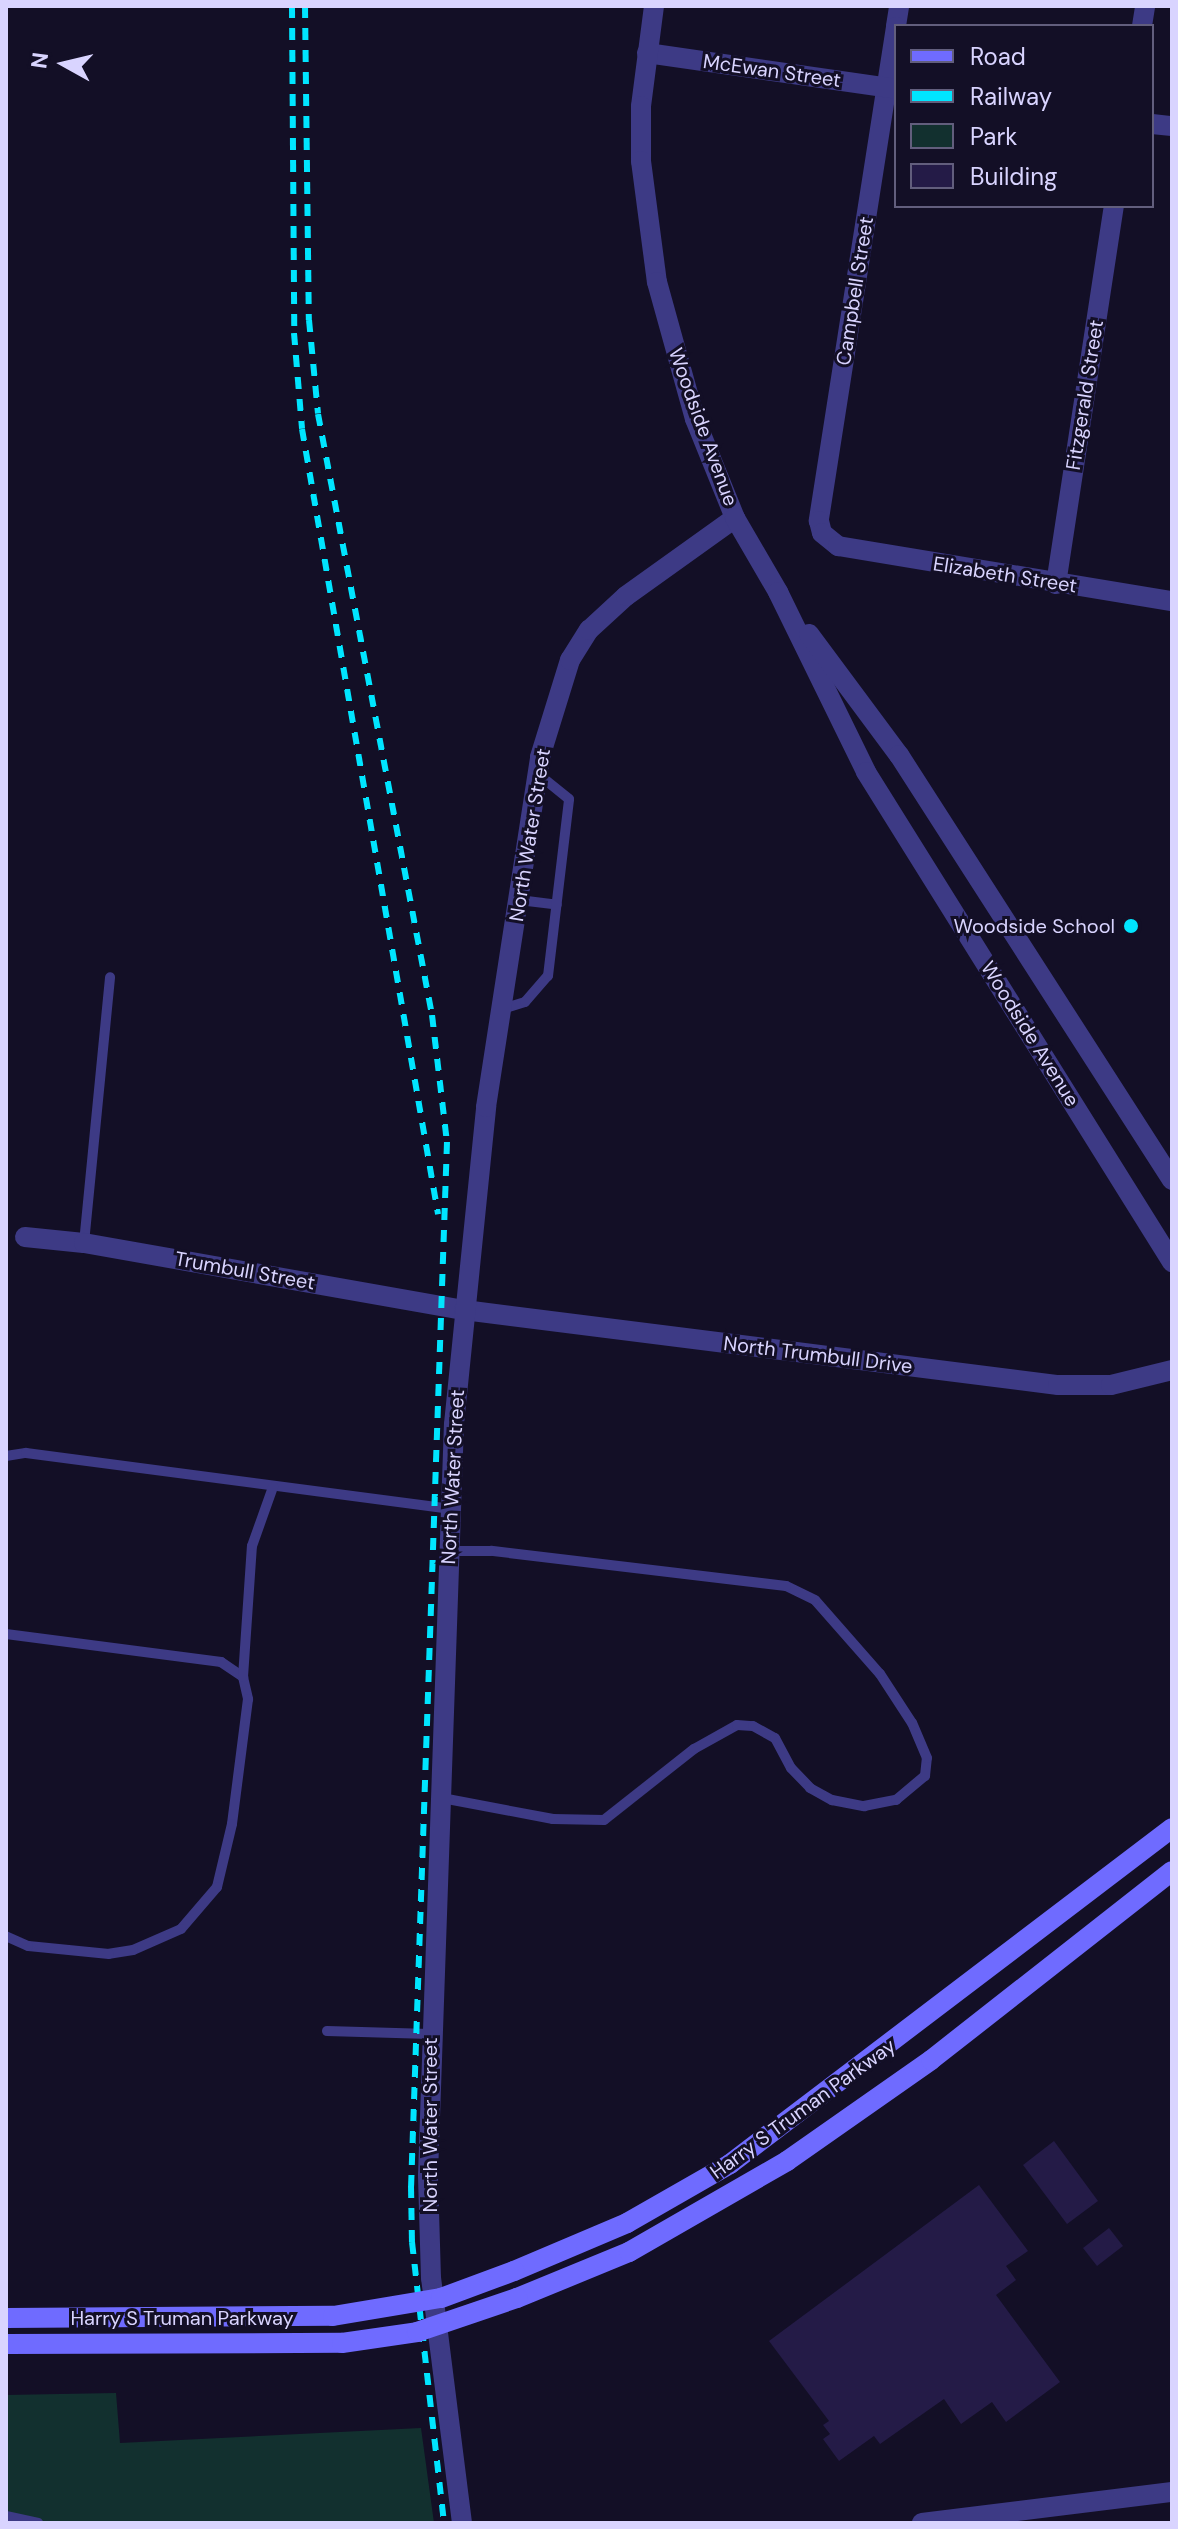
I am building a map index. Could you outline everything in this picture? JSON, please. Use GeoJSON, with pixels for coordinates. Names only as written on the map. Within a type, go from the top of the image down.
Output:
{"type":"FeatureCollection","features":[{"type":"Feature","properties":{"kind":"main road","name":"Harry S Truman Parkway"},"geometry":{"type":"LineString","coordinates":[[6,2318],[333,2316],[441,2298],[514,2271],[627,2223],[730,2164],[1172,1828]]}},
{"type":"Feature","properties":{"kind":"main road","name":"Harry S Truman Parkway"},"geometry":{"type":"LineString","coordinates":[[6,2344],[342,2343],[417,2332],[517,2298],[629,2252],[787,2161],[931,2060],[1172,1871]]}},
{"type":"Feature","properties":{"kind":"street"},"geometry":{"type":"LineString","coordinates":[[647,53],[654,6]]}},
{"type":"Feature","properties":{"kind":"street","name":"Campbell Street"},"geometry":{"type":"LineString","coordinates":[[838,546],[829,542],[819,521],[891,89],[894,51]]}},
{"type":"Feature","properties":{"kind":"street","name":"McEwan Street"},"geometry":{"type":"LineString","coordinates":[[647,53],[891,89]]}},
{"type":"Feature","properties":{"kind":"street","name":"Woodside Avenue"},"geometry":{"type":"LineString","coordinates":[[647,53],[641,161],[652,252],[695,419],[735,518],[778,592],[866,772],[1172,1262]]}},
{"type":"Feature","properties":{"kind":"street","name":"Fitzgerald Street"},"geometry":{"type":"LineString","coordinates":[[1056,584],[1114,208]]}},
{"type":"Feature","properties":{"kind":"street","name":"North Water Street"},"geometry":{"type":"LineString","coordinates":[[462,2523],[431,2278],[430,2034],[442,1798],[449,1551],[464,1310],[502,1009],[538,774],[557,693],[589,630],[626,596],[735,518]]}},
{"type":"Feature","properties":{"kind":"street","name":"Elizabeth Street"},"geometry":{"type":"LineString","coordinates":[[838,546],[1172,601]]}},
{"type":"Feature","properties":{"kind":"street","name":"Woodside Avenue"},"geometry":{"type":"LineString","coordinates":[[778,592],[899,755],[1172,1180]]}},
{"type":"Feature","properties":{"kind":"street","name":"Trumbull Street"},"geometry":{"type":"LineString","coordinates":[[25,1237],[84,1243],[464,1310]]}},
{"type":"Feature","properties":{"kind":"street","name":"North Trumbull Drive"},"geometry":{"type":"LineString","coordinates":[[464,1310],[1058,1385],[1111,1385],[1172,1370]]}},
{"type":"Feature","properties":{"kind":"street"},"geometry":{"type":"LineString","coordinates":[[922,2523],[1172,2492]]}},
{"type":"Feature","properties":{"kind":"lane"},"geometry":{"type":"LineString","coordinates":[[502,1009],[525,1002],[548,976],[569,799],[538,774]]}},
{"type":"Feature","properties":{"kind":"lane"},"geometry":{"type":"LineString","coordinates":[[519,900],[557,905]]}},
{"type":"Feature","properties":{"kind":"lane"},"geometry":{"type":"LineString","coordinates":[[84,1243],[110,977]]}},
{"type":"Feature","properties":{"kind":"lane"},"geometry":{"type":"LineString","coordinates":[[6,1456],[26,1453],[451,1509]]}},
{"type":"Feature","properties":{"kind":"lane"},"geometry":{"type":"LineString","coordinates":[[6,1936],[28,1946],[109,1954],[133,1950],[181,1929],[217,1887],[242,1756],[248,1699],[243,1677],[252,1546],[273,1487]]}},
{"type":"Feature","properties":{"kind":"lane"},"geometry":{"type":"LineString","coordinates":[[442,1798],[553,1819],[604,1820],[694,1749],[737,1725],[753,1726],[775,1738],[791,1768],[810,1788],[832,1800],[864,1806],[896,1800],[925,1776],[927,1758],[912,1723],[880,1674],[815,1600],[786,1586],[491,1551],[449,1551]]}},
{"type":"Feature","properties":{"kind":"lane"},"geometry":{"type":"LineString","coordinates":[[6,1634],[182,1654],[221,1662],[243,1677]]}},
{"type":"Feature","properties":{"kind":"lane"},"geometry":{"type":"LineString","coordinates":[[327,2031],[430,2034]]}},
{"type":"Feature","properties":{"kind":"lane"},"geometry":{"type":"LineString","coordinates":[[6,2516],[38,2523]]}},
{"type":"Feature","properties":{"kind":"green space"},"geometry":{"type":"Polygon","coordinates":[[[116,2393],[120,2443],[421,2428],[434,2523],[6,2523],[6,2395],[116,2393]]]}},
{"type":"Feature","properties":{"kind":"building"},"geometry":{"type":"Polygon","coordinates":[[[1054,2141],[1098,2201],[1067,2224],[1023,2165],[1054,2141]]]}},
{"type":"Feature","properties":{"kind":"building"},"geometry":{"type":"Polygon","coordinates":[[[979,2185],[1028,2251],[1006,2266],[1016,2280],[996,2295],[1060,2382],[1006,2422],[992,2402],[961,2424],[944,2399],[880,2444],[874,2436],[839,2461],[823,2439],[830,2434],[823,2425],[829,2421],[769,2341],[979,2185]]]}},
{"type":"Feature","properties":{"kind":"building"},"geometry":{"type":"Polygon","coordinates":[[[1109,2228],[1123,2246],[1097,2266],[1083,2248],[1109,2228]]]}},
{"type":"Feature","properties":{"kind":"railway"},"geometry":{"type":"LineString","coordinates":[[292,6],[294,333],[302,429],[438,1214]]}},
{"type":"Feature","properties":{"kind":"railway"},"geometry":{"type":"LineString","coordinates":[[305,6],[309,320],[318,414],[432,1015],[447,1142],[411,2186],[412,2242],[444,2523]]}},
{"type":"Feature","properties":{"kind":"place","name":"Woodside School"},"geometry":{"type":"Point","coordinates":[1131,926]}}]}
